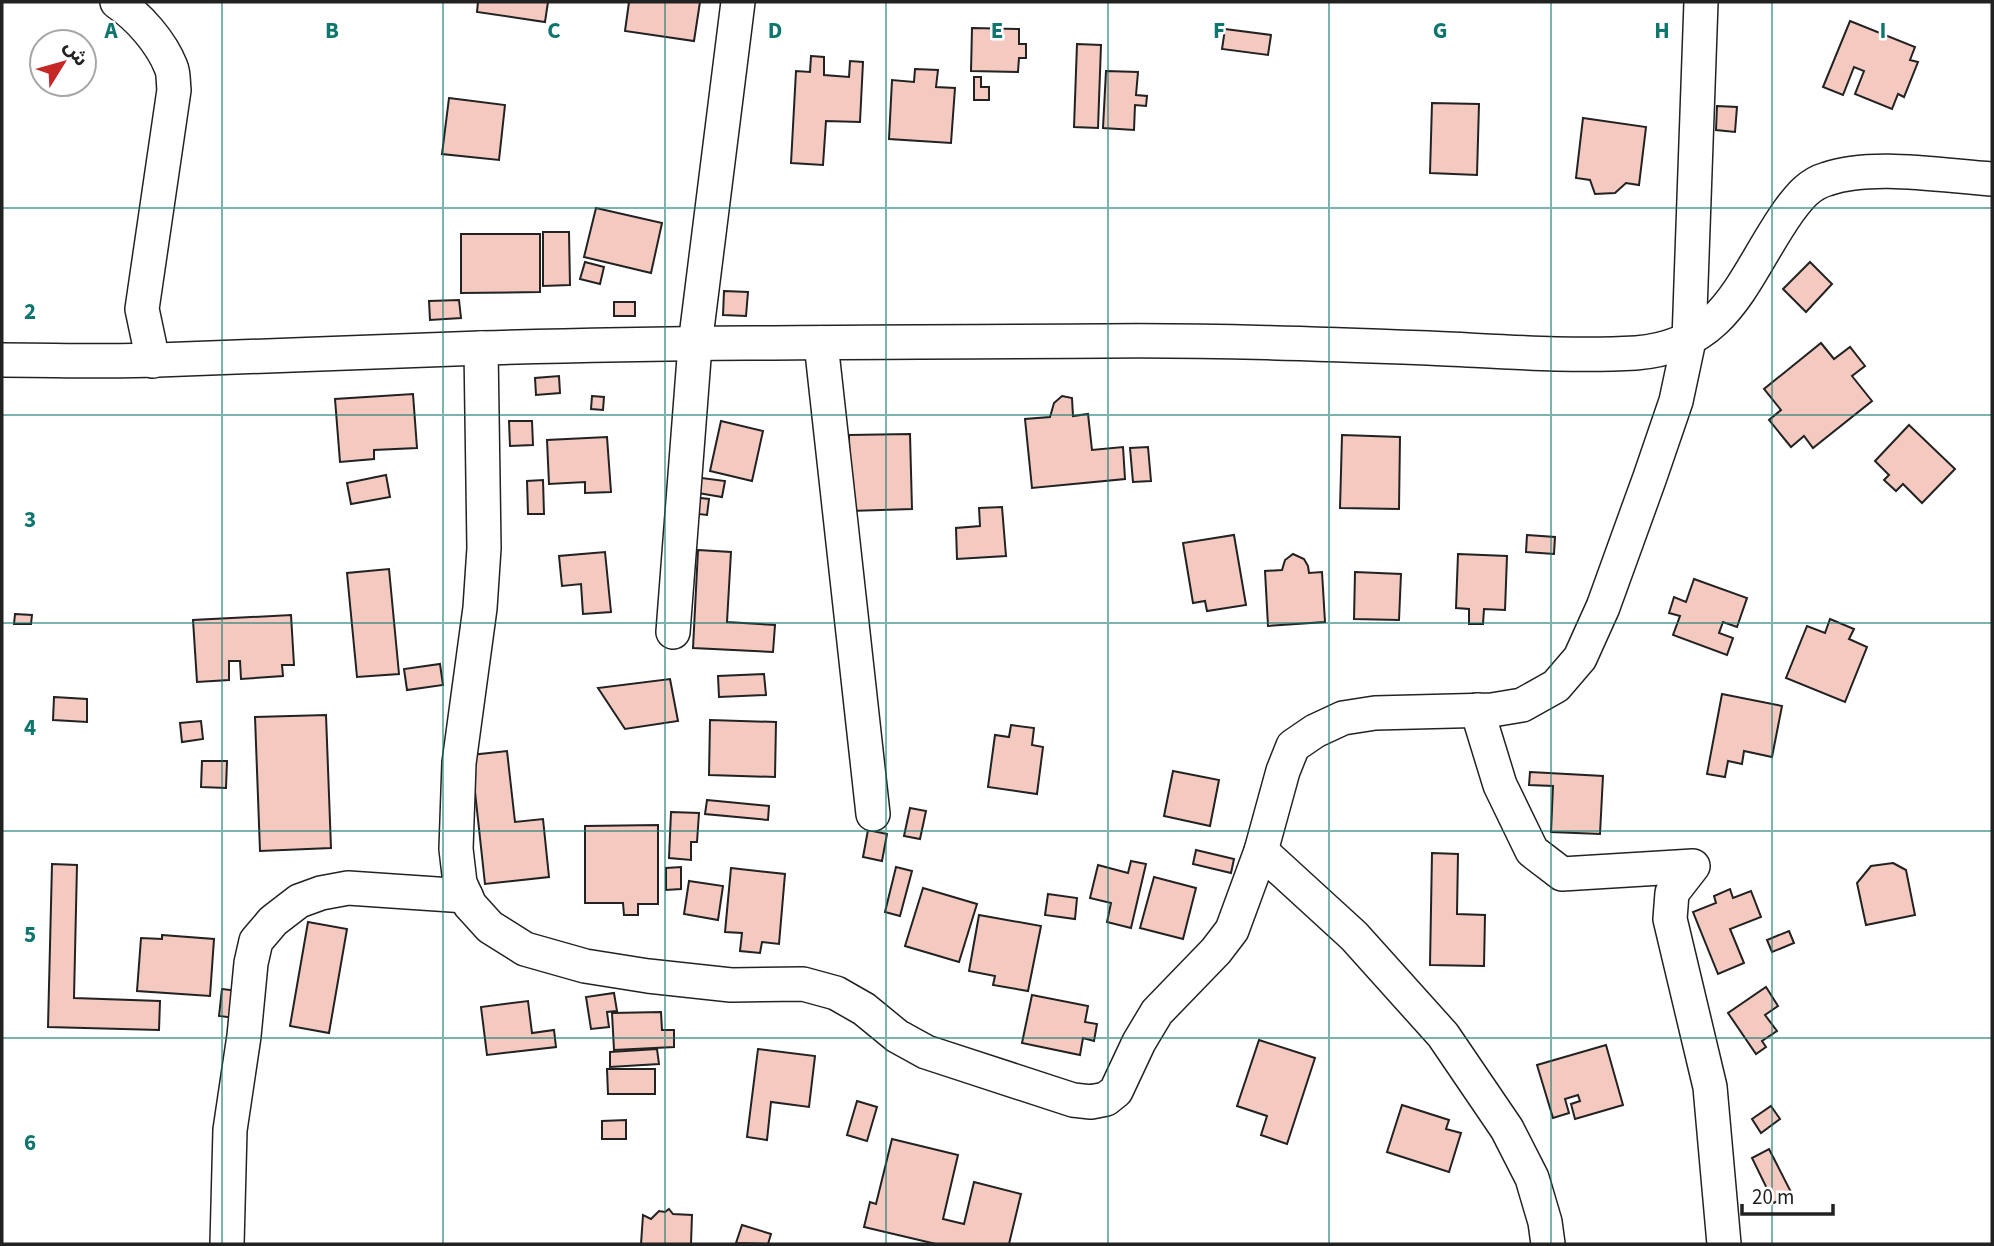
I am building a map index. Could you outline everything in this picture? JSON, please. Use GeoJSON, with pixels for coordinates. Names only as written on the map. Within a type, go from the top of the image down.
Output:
{"type":"FeatureCollection","features":[{"type":"Feature","properties":{"kind":"street"},"geometry":{"type":"LineString","coordinates":[[117,2],[127,8],[155,40],[172,69],[174,90],[142,309],[153,360]]}},
{"type":"Feature","properties":{"kind":"street"},"geometry":{"type":"LineString","coordinates":[[673,632],[695,345],[738,2]]}},
{"type":"Feature","properties":{"kind":"street"},"geometry":{"type":"LineString","coordinates":[[481,348],[484,548],[480,608],[459,764],[456,849],[460,883],[470,905],[490,927],[525,949],[585,966],[648,976],[731,985],[803,984],[836,993],[864,1009],[897,1036],[926,1052],[1073,1100],[1090,1102],[1105,1099],[1116,1091],[1139,1042],[1157,1012],[1216,951],[1232,930],[1261,851],[1283,771],[1293,746],[1315,731],[1343,718],[1375,713],[1478,710],[1522,705],[1556,686],[1580,658],[1602,607],[1676,401],[1689,340],[1701,2]]}},
{"type":"Feature","properties":{"kind":"street"},"geometry":{"type":"LineString","coordinates":[[2,360],[153,360],[481,348],[821,343],[1275,342],[1587,354],[1638,353],[1666,349],[1689,340],[1714,323],[1730,305],[1800,195],[1820,180],[1848,173],[1881,172],[1992,179]]}},
{"type":"Feature","properties":{"kind":"street"},"geometry":{"type":"LineString","coordinates":[[821,343],[873,814]]}},
{"type":"Feature","properties":{"kind":"street"},"geometry":{"type":"LineString","coordinates":[[1478,710],[1500,785],[1532,852],[1562,874],[1693,866],[1672,893],[1670,919],[1710,1087],[1724,1244]]}},
{"type":"Feature","properties":{"kind":"street"},"geometry":{"type":"LineString","coordinates":[[1261,851],[1354,936],[1443,1035],[1507,1129],[1532,1178],[1545,1222],[1548,1244]]}},
{"type":"Feature","properties":{"kind":"street"},"geometry":{"type":"LineString","coordinates":[[227,1244],[230,1130],[256,941],[273,921],[290,907],[321,893],[348,888],[466,895]]}},
{"type":"Feature","properties":{"kind":"building"},"geometry":{"type":"Polygon","coordinates":[[[478,2],[548,2],[545,22],[477,12],[478,2]]]}},
{"type":"Feature","properties":{"kind":"building"},"geometry":{"type":"Polygon","coordinates":[[[629,2],[700,2],[694,41],[625,31],[629,2]]]}},
{"type":"Feature","properties":{"kind":"building"},"geometry":{"type":"Polygon","coordinates":[[[1850,21],[1915,47],[1910,60],[1918,62],[1904,97],[1898,94],[1892,109],[1855,94],[1864,71],[1854,67],[1843,95],[1823,87],[1850,21]]]}},
{"type":"Feature","properties":{"kind":"building"},"geometry":{"type":"Polygon","coordinates":[[[972,28],[1019,29],[1019,44],[1026,44],[1026,58],[1019,58],[1018,72],[971,71],[972,28]]]}},
{"type":"Feature","properties":{"kind":"building"},"geometry":{"type":"Polygon","coordinates":[[[1225,29],[1271,35],[1268,55],[1222,49],[1225,29]]]}},
{"type":"Feature","properties":{"kind":"building"},"geometry":{"type":"Polygon","coordinates":[[[1077,44],[1101,45],[1098,128],[1074,127],[1077,44]]]}},
{"type":"Feature","properties":{"kind":"building"},"geometry":{"type":"Polygon","coordinates":[[[811,56],[824,57],[824,75],[849,77],[850,61],[863,62],[860,122],[826,121],[823,165],[791,163],[796,71],[810,72],[811,56]]]}},
{"type":"Feature","properties":{"kind":"building"},"geometry":{"type":"Polygon","coordinates":[[[915,69],[938,70],[936,87],[955,88],[951,143],[889,139],[892,80],[914,82],[915,69]]]}},
{"type":"Feature","properties":{"kind":"building"},"geometry":{"type":"Polygon","coordinates":[[[1106,71],[1138,72],[1136,95],[1147,96],[1146,106],[1135,105],[1134,130],[1103,128],[1106,71]]]}},
{"type":"Feature","properties":{"kind":"building"},"geometry":{"type":"Polygon","coordinates":[[[974,77],[981,77],[981,87],[989,87],[989,100],[974,100],[974,77]]]}},
{"type":"Feature","properties":{"kind":"building"},"geometry":{"type":"Polygon","coordinates":[[[449,98],[505,105],[499,160],[442,154],[449,98]]]}},
{"type":"Feature","properties":{"kind":"building"},"geometry":{"type":"Polygon","coordinates":[[[1432,103],[1479,104],[1477,175],[1430,173],[1432,103]]]}},
{"type":"Feature","properties":{"kind":"building"},"geometry":{"type":"Polygon","coordinates":[[[1717,106],[1737,107],[1735,132],[1716,130],[1717,106]]]}},
{"type":"Feature","properties":{"kind":"building"},"geometry":{"type":"Polygon","coordinates":[[[1583,118],[1646,127],[1639,185],[1626,183],[1615,193],[1595,194],[1590,180],[1576,178],[1583,118]]]}},
{"type":"Feature","properties":{"kind":"building"},"geometry":{"type":"Polygon","coordinates":[[[596,208],[662,223],[651,273],[584,257],[596,208]]]}},
{"type":"Feature","properties":{"kind":"building"},"geometry":{"type":"Polygon","coordinates":[[[543,232],[569,232],[570,285],[543,286],[543,232]]]}},
{"type":"Feature","properties":{"kind":"building"},"geometry":{"type":"Polygon","coordinates":[[[461,234],[540,234],[540,292],[461,293],[461,234]]]}},
{"type":"Feature","properties":{"kind":"building"},"geometry":{"type":"Polygon","coordinates":[[[585,262],[604,267],[600,284],[580,279],[585,262]]]}},
{"type":"Feature","properties":{"kind":"building"},"geometry":{"type":"Polygon","coordinates":[[[1810,262],[1832,284],[1806,312],[1783,289],[1810,262]]]}},
{"type":"Feature","properties":{"kind":"building"},"geometry":{"type":"Polygon","coordinates":[[[724,291],[748,292],[746,316],[723,315],[724,291]]]}},
{"type":"Feature","properties":{"kind":"building"},"geometry":{"type":"Polygon","coordinates":[[[459,300],[461,318],[430,320],[429,301],[459,300]]]}},
{"type":"Feature","properties":{"kind":"building"},"geometry":{"type":"Polygon","coordinates":[[[614,302],[635,302],[635,316],[614,316],[614,302]]]}},
{"type":"Feature","properties":{"kind":"building"},"geometry":{"type":"Polygon","coordinates":[[[1821,343],[1834,359],[1850,347],[1865,366],[1852,376],[1872,401],[1813,448],[1804,436],[1791,447],[1769,420],[1781,410],[1764,389],[1821,343]]]}},
{"type":"Feature","properties":{"kind":"building"},"geometry":{"type":"Polygon","coordinates":[[[559,376],[560,393],[536,395],[535,378],[559,376]]]}},
{"type":"Feature","properties":{"kind":"building"},"geometry":{"type":"Polygon","coordinates":[[[413,394],[417,448],[374,450],[374,459],[340,462],[335,399],[413,394]]]}},
{"type":"Feature","properties":{"kind":"building"},"geometry":{"type":"Polygon","coordinates":[[[592,396],[604,397],[603,410],[591,409],[592,396]]]}},
{"type":"Feature","properties":{"kind":"building"},"geometry":{"type":"Polygon","coordinates":[[[1062,396],[1072,398],[1073,416],[1088,414],[1092,450],[1123,447],[1125,479],[1032,488],[1025,419],[1050,417],[1054,403],[1062,396]]]}},
{"type":"Feature","properties":{"kind":"building"},"geometry":{"type":"Polygon","coordinates":[[[509,421],[532,421],[533,445],[510,446],[509,421]]]}},
{"type":"Feature","properties":{"kind":"building"},"geometry":{"type":"Polygon","coordinates":[[[721,421],[763,431],[752,481],[710,471],[721,421]]]}},
{"type":"Feature","properties":{"kind":"building"},"geometry":{"type":"Polygon","coordinates":[[[1909,425],[1955,469],[1922,503],[1903,484],[1896,491],[1884,480],[1889,475],[1875,461],[1909,425]]]}},
{"type":"Feature","properties":{"kind":"building"},"geometry":{"type":"Polygon","coordinates":[[[910,434],[912,509],[850,511],[849,435],[910,434]]]}},
{"type":"Feature","properties":{"kind":"building"},"geometry":{"type":"Polygon","coordinates":[[[1342,435],[1400,437],[1399,509],[1340,508],[1342,435]]]}},
{"type":"Feature","properties":{"kind":"building"},"geometry":{"type":"Polygon","coordinates":[[[607,437],[611,492],[585,493],[585,482],[549,484],[547,440],[607,437]]]}},
{"type":"Feature","properties":{"kind":"building"},"geometry":{"type":"Polygon","coordinates":[[[1148,447],[1151,481],[1133,482],[1130,448],[1148,447]]]}},
{"type":"Feature","properties":{"kind":"building"},"geometry":{"type":"Polygon","coordinates":[[[386,475],[390,497],[351,504],[347,483],[386,475]]]}},
{"type":"Feature","properties":{"kind":"building"},"geometry":{"type":"Polygon","coordinates":[[[694,477],[725,481],[722,497],[692,492],[694,477]]]}},
{"type":"Feature","properties":{"kind":"building"},"geometry":{"type":"Polygon","coordinates":[[[543,480],[544,514],[528,514],[527,481],[543,480]]]}},
{"type":"Feature","properties":{"kind":"building"},"geometry":{"type":"Polygon","coordinates":[[[692,497],[709,499],[707,515],[689,513],[692,497]]]}},
{"type":"Feature","properties":{"kind":"building"},"geometry":{"type":"Polygon","coordinates":[[[1002,507],[1006,556],[957,559],[956,528],[980,526],[979,508],[1002,507]]]}},
{"type":"Feature","properties":{"kind":"building"},"geometry":{"type":"Polygon","coordinates":[[[1234,535],[1246,605],[1207,611],[1205,601],[1193,603],[1183,543],[1234,535]]]}},
{"type":"Feature","properties":{"kind":"building"},"geometry":{"type":"Polygon","coordinates":[[[1527,535],[1555,537],[1554,554],[1526,552],[1527,535]]]}},
{"type":"Feature","properties":{"kind":"building"},"geometry":{"type":"Polygon","coordinates":[[[698,550],[731,552],[727,622],[775,625],[773,652],[693,648],[698,550]]]}},
{"type":"Feature","properties":{"kind":"building"},"geometry":{"type":"Polygon","coordinates":[[[605,552],[611,612],[583,614],[581,584],[562,586],[559,556],[605,552]]]}},
{"type":"Feature","properties":{"kind":"building"},"geometry":{"type":"Polygon","coordinates":[[[1293,554],[1304,559],[1309,573],[1322,572],[1325,622],[1268,626],[1265,571],[1282,570],[1285,560],[1293,554]]]}},
{"type":"Feature","properties":{"kind":"building"},"geometry":{"type":"Polygon","coordinates":[[[1458,554],[1507,556],[1505,610],[1484,609],[1483,624],[1469,624],[1469,609],[1456,608],[1458,554]]]}},
{"type":"Feature","properties":{"kind":"building"},"geometry":{"type":"Polygon","coordinates":[[[389,569],[399,674],[357,677],[347,573],[389,569]]]}},
{"type":"Feature","properties":{"kind":"building"},"geometry":{"type":"Polygon","coordinates":[[[1355,572],[1401,574],[1399,620],[1354,619],[1355,572]]]}},
{"type":"Feature","properties":{"kind":"building"},"geometry":{"type":"Polygon","coordinates":[[[1694,579],[1747,598],[1737,627],[1723,622],[1719,633],[1733,638],[1727,655],[1673,635],[1680,616],[1669,613],[1674,597],[1686,602],[1694,579]]]}},
{"type":"Feature","properties":{"kind":"building"},"geometry":{"type":"Polygon","coordinates":[[[15,614],[32,615],[31,624],[14,624],[15,614]]]}},
{"type":"Feature","properties":{"kind":"building"},"geometry":{"type":"Polygon","coordinates":[[[291,615],[294,665],[282,665],[283,676],[241,679],[240,661],[229,661],[229,680],[197,682],[193,620],[291,615]]]}},
{"type":"Feature","properties":{"kind":"building"},"geometry":{"type":"Polygon","coordinates":[[[1830,619],[1854,629],[1849,639],[1867,647],[1845,702],[1786,678],[1807,626],[1825,633],[1830,619]]]}},
{"type":"Feature","properties":{"kind":"building"},"geometry":{"type":"Polygon","coordinates":[[[440,664],[443,685],[407,690],[404,669],[440,664]]]}},
{"type":"Feature","properties":{"kind":"building"},"geometry":{"type":"Polygon","coordinates":[[[764,674],[766,695],[719,697],[718,676],[764,674]]]}},
{"type":"Feature","properties":{"kind":"building"},"geometry":{"type":"Polygon","coordinates":[[[670,679],[678,721],[625,729],[598,688],[670,679]]]}},
{"type":"Feature","properties":{"kind":"building"},"geometry":{"type":"Polygon","coordinates":[[[1722,694],[1782,706],[1772,757],[1744,751],[1742,764],[1728,761],[1725,777],[1707,774],[1722,694]]]}},
{"type":"Feature","properties":{"kind":"building"},"geometry":{"type":"Polygon","coordinates":[[[54,697],[87,699],[87,722],[53,720],[54,697]]]}},
{"type":"Feature","properties":{"kind":"building"},"geometry":{"type":"Polygon","coordinates":[[[326,715],[331,848],[260,851],[255,717],[326,715]]]}},
{"type":"Feature","properties":{"kind":"building"},"geometry":{"type":"Polygon","coordinates":[[[710,720],[776,722],[775,777],[709,775],[710,720]]]}},
{"type":"Feature","properties":{"kind":"building"},"geometry":{"type":"Polygon","coordinates":[[[201,721],[203,739],[182,742],[180,723],[201,721]]]}},
{"type":"Feature","properties":{"kind":"building"},"geometry":{"type":"Polygon","coordinates":[[[1011,725],[1034,728],[1032,745],[1043,747],[1037,794],[988,787],[995,735],[1009,737],[1011,725]]]}},
{"type":"Feature","properties":{"kind":"building"},"geometry":{"type":"Polygon","coordinates":[[[507,751],[515,822],[543,819],[549,877],[485,884],[471,755],[507,751]]]}},
{"type":"Feature","properties":{"kind":"building"},"geometry":{"type":"Polygon","coordinates":[[[202,761],[227,761],[226,788],[201,787],[202,761]]]}},
{"type":"Feature","properties":{"kind":"building"},"geometry":{"type":"Polygon","coordinates":[[[1173,771],[1219,780],[1210,826],[1164,816],[1173,771]]]}},
{"type":"Feature","properties":{"kind":"building"},"geometry":{"type":"Polygon","coordinates":[[[1530,772],[1603,776],[1600,834],[1551,832],[1553,786],[1529,785],[1530,772]]]}},
{"type":"Feature","properties":{"kind":"building"},"geometry":{"type":"Polygon","coordinates":[[[707,800],[769,806],[768,820],[705,814],[707,800]]]}},
{"type":"Feature","properties":{"kind":"building"},"geometry":{"type":"Polygon","coordinates":[[[910,808],[926,811],[920,839],[904,836],[910,808]]]}},
{"type":"Feature","properties":{"kind":"building"},"geometry":{"type":"Polygon","coordinates":[[[671,812],[699,813],[697,842],[691,842],[691,860],[669,858],[671,812]]]}},
{"type":"Feature","properties":{"kind":"building"},"geometry":{"type":"Polygon","coordinates":[[[658,825],[658,904],[638,904],[638,915],[624,915],[623,903],[585,903],[585,826],[658,825]]]}},
{"type":"Feature","properties":{"kind":"building"},"geometry":{"type":"Polygon","coordinates":[[[868,830],[887,834],[882,861],[863,857],[868,830]]]}},
{"type":"Feature","properties":{"kind":"building"},"geometry":{"type":"Polygon","coordinates":[[[1196,850],[1234,859],[1231,873],[1193,864],[1196,850]]]}},
{"type":"Feature","properties":{"kind":"building"},"geometry":{"type":"Polygon","coordinates":[[[1432,853],[1458,854],[1457,914],[1485,915],[1484,966],[1430,965],[1432,853]]]}},
{"type":"Feature","properties":{"kind":"building"},"geometry":{"type":"Polygon","coordinates":[[[1131,861],[1146,864],[1131,928],[1107,922],[1111,903],[1090,898],[1098,865],[1128,873],[1131,861]]]}},
{"type":"Feature","properties":{"kind":"building"},"geometry":{"type":"Polygon","coordinates":[[[1893,863],[1906,870],[1915,915],[1866,925],[1857,883],[1871,866],[1893,863]]]}},
{"type":"Feature","properties":{"kind":"building"},"geometry":{"type":"Polygon","coordinates":[[[52,864],[77,865],[74,998],[160,1001],[159,1030],[48,1027],[52,864]]]}},
{"type":"Feature","properties":{"kind":"building"},"geometry":{"type":"Polygon","coordinates":[[[681,867],[681,889],[666,890],[666,868],[681,867]]]}},
{"type":"Feature","properties":{"kind":"building"},"geometry":{"type":"Polygon","coordinates":[[[896,867],[912,871],[900,916],[885,912],[896,867]]]}},
{"type":"Feature","properties":{"kind":"building"},"geometry":{"type":"Polygon","coordinates":[[[731,868],[785,874],[779,944],[762,942],[760,953],[740,951],[742,933],[725,932],[731,868]]]}},
{"type":"Feature","properties":{"kind":"building"},"geometry":{"type":"Polygon","coordinates":[[[1154,877],[1196,888],[1183,939],[1140,928],[1154,877]]]}},
{"type":"Feature","properties":{"kind":"building"},"geometry":{"type":"Polygon","coordinates":[[[689,881],[723,886],[718,920],[684,914],[689,881]]]}},
{"type":"Feature","properties":{"kind":"building"},"geometry":{"type":"Polygon","coordinates":[[[923,888],[977,904],[959,962],[905,946],[923,888]]]}},
{"type":"Feature","properties":{"kind":"building"},"geometry":{"type":"Polygon","coordinates":[[[1730,889],[1733,898],[1751,891],[1761,917],[1730,929],[1744,963],[1718,974],[1693,912],[1716,903],[1714,896],[1730,889]]]}},
{"type":"Feature","properties":{"kind":"building"},"geometry":{"type":"Polygon","coordinates":[[[1048,894],[1077,898],[1075,919],[1045,915],[1048,894]]]}},
{"type":"Feature","properties":{"kind":"building"},"geometry":{"type":"Polygon","coordinates":[[[979,915],[1041,926],[1028,991],[993,985],[995,976],[969,971],[979,915]]]}},
{"type":"Feature","properties":{"kind":"building"},"geometry":{"type":"Polygon","coordinates":[[[308,922],[347,929],[329,1033],[290,1026],[308,922]]]}},
{"type":"Feature","properties":{"kind":"building"},"geometry":{"type":"Polygon","coordinates":[[[1789,931],[1794,943],[1772,952],[1767,940],[1789,931]]]}},
{"type":"Feature","properties":{"kind":"building"},"geometry":{"type":"Polygon","coordinates":[[[162,935],[214,939],[210,996],[137,991],[141,938],[162,939],[162,935]]]}},
{"type":"Feature","properties":{"kind":"building"},"geometry":{"type":"Polygon","coordinates":[[[1766,987],[1778,1006],[1765,1015],[1777,1031],[1762,1041],[1766,1047],[1756,1054],[1728,1013],[1766,987]]]}},
{"type":"Feature","properties":{"kind":"building"},"geometry":{"type":"Polygon","coordinates":[[[222,989],[239,991],[235,1018],[219,1016],[222,989]]]}},
{"type":"Feature","properties":{"kind":"building"},"geometry":{"type":"Polygon","coordinates":[[[614,993],[617,1011],[607,1012],[609,1027],[591,1029],[586,997],[614,993]]]}},
{"type":"Feature","properties":{"kind":"building"},"geometry":{"type":"Polygon","coordinates":[[[1032,995],[1088,1006],[1085,1022],[1097,1024],[1094,1041],[1083,1038],[1080,1055],[1022,1043],[1032,995]]]}},
{"type":"Feature","properties":{"kind":"building"},"geometry":{"type":"Polygon","coordinates":[[[528,1001],[532,1033],[554,1030],[556,1047],[487,1055],[481,1007],[528,1001]]]}},
{"type":"Feature","properties":{"kind":"building"},"geometry":{"type":"Polygon","coordinates":[[[661,1012],[662,1030],[674,1030],[674,1047],[614,1050],[612,1013],[661,1012]]]}},
{"type":"Feature","properties":{"kind":"building"},"geometry":{"type":"Polygon","coordinates":[[[1259,1040],[1315,1058],[1287,1144],[1261,1135],[1267,1116],[1237,1106],[1259,1040]]]}},
{"type":"Feature","properties":{"kind":"building"},"geometry":{"type":"Polygon","coordinates":[[[1606,1045],[1623,1105],[1575,1119],[1571,1104],[1580,1101],[1578,1095],[1565,1099],[1569,1113],[1553,1118],[1537,1065],[1606,1045]]]}},
{"type":"Feature","properties":{"kind":"building"},"geometry":{"type":"Polygon","coordinates":[[[657,1049],[659,1064],[610,1067],[610,1052],[657,1049]]]}},
{"type":"Feature","properties":{"kind":"building"},"geometry":{"type":"Polygon","coordinates":[[[758,1049],[815,1056],[809,1107],[771,1102],[767,1140],[747,1137],[758,1049]]]}},
{"type":"Feature","properties":{"kind":"building"},"geometry":{"type":"Polygon","coordinates":[[[607,1069],[655,1069],[655,1094],[608,1094],[607,1069]]]}},
{"type":"Feature","properties":{"kind":"building"},"geometry":{"type":"Polygon","coordinates":[[[857,1101],[877,1107],[867,1141],[847,1135],[857,1101]]]}},
{"type":"Feature","properties":{"kind":"building"},"geometry":{"type":"Polygon","coordinates":[[[1402,1105],[1449,1120],[1446,1129],[1461,1133],[1449,1172],[1387,1152],[1402,1105]]]}},
{"type":"Feature","properties":{"kind":"building"},"geometry":{"type":"Polygon","coordinates":[[[1771,1106],[1780,1119],[1761,1133],[1752,1119],[1771,1106]]]}},
{"type":"Feature","properties":{"kind":"building"},"geometry":{"type":"Polygon","coordinates":[[[626,1120],[626,1139],[602,1139],[602,1121],[626,1120]]]}},
{"type":"Feature","properties":{"kind":"building"},"geometry":{"type":"Polygon","coordinates":[[[892,1139],[958,1155],[943,1219],[964,1224],[974,1182],[1021,1194],[1009,1244],[936,1244],[864,1227],[870,1202],[876,1204],[892,1139]]]}},
{"type":"Feature","properties":{"kind":"building"},"geometry":{"type":"Polygon","coordinates":[[[1769,1149],[1792,1194],[1774,1203],[1752,1158],[1769,1149]]]}},
{"type":"Feature","properties":{"kind":"building"},"geometry":{"type":"Polygon","coordinates":[[[669,1209],[673,1214],[692,1215],[691,1244],[641,1244],[643,1215],[651,1219],[659,1211],[665,1212],[669,1209]]]}},
{"type":"Feature","properties":{"kind":"building"},"geometry":{"type":"Polygon","coordinates":[[[742,1225],[771,1234],[768,1244],[736,1243],[742,1225]]]}}]}
